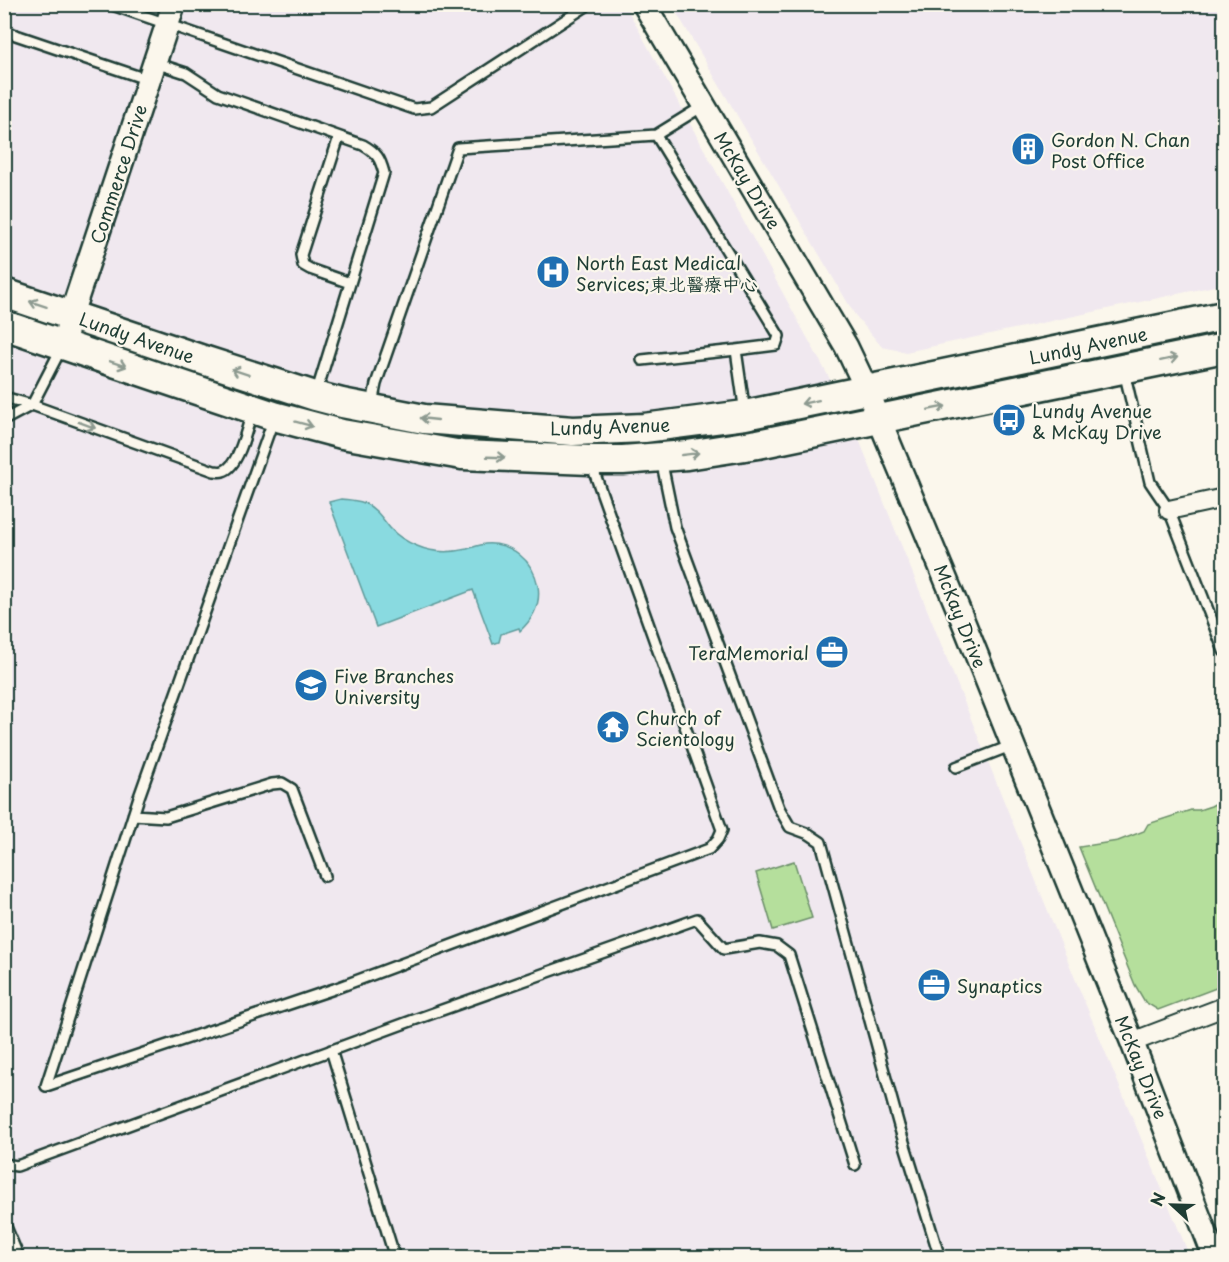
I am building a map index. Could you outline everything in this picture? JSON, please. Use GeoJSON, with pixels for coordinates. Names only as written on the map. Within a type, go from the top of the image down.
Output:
{"type":"FeatureCollection","features":[{"type":"Feature","properties":{"kind":"main road","name":"Lundy Avenue"},"geometry":{"type":"LineString","coordinates":[[4,293],[315,396],[371,410],[424,419],[573,431],[644,428],[746,416],[1224,316]]}},
{"type":"Feature","properties":{"kind":"main road","name":"Lundy Avenue"},"geometry":{"type":"LineString","coordinates":[[4,325],[216,397],[342,434],[462,455],[590,460],[687,455],[758,444],[1224,348]]}},
{"type":"Feature","properties":{"kind":"street","name":"McKay Drive"},"geometry":{"type":"LineString","coordinates":[[644,4],[846,346],[867,390],[1132,1041],[1215,1257]]}},
{"type":"Feature","properties":{"kind":"street","name":"Commerce Drive"},"geometry":{"type":"LineString","coordinates":[[63,345],[171,15]]}},
{"type":"Feature","properties":{"kind":"street"},"geometry":{"type":"LineString","coordinates":[[1169,510],[1224,498]]}},
{"type":"Feature","properties":{"kind":"street"},"geometry":{"type":"LineString","coordinates":[[1132,1041],[1224,1009]]}},
{"type":"Feature","properties":{"kind":"lane"},"geometry":{"type":"LineString","coordinates":[[109,4],[171,15],[414,108],[430,107],[585,8],[584,4]]}},
{"type":"Feature","properties":{"kind":"lane"},"geometry":{"type":"LineString","coordinates":[[4,31],[152,71],[186,73],[219,94],[339,137],[371,150],[381,159],[384,173],[315,396]]}},
{"type":"Feature","properties":{"kind":"lane"},"geometry":{"type":"LineString","coordinates":[[371,410],[376,384],[458,148],[656,135],[704,106]]}},
{"type":"Feature","properties":{"kind":"lane"},"geometry":{"type":"LineString","coordinates":[[642,360],[776,345],[779,336],[656,135]]}},
{"type":"Feature","properties":{"kind":"lane"},"geometry":{"type":"LineString","coordinates":[[339,137],[301,255],[303,265],[350,283]]}},
{"type":"Feature","properties":{"kind":"lane"},"geometry":{"type":"LineString","coordinates":[[4,420],[32,405],[63,345]]}},
{"type":"Feature","properties":{"kind":"lane"},"geometry":{"type":"LineString","coordinates":[[736,350],[746,416]]}},
{"type":"Feature","properties":{"kind":"lane"},"geometry":{"type":"LineString","coordinates":[[1123,369],[1150,482],[1169,510],[1224,651]]}},
{"type":"Feature","properties":{"kind":"lane"},"geometry":{"type":"LineString","coordinates":[[4,397],[214,471],[224,471],[232,465],[264,412]]}},
{"type":"Feature","properties":{"kind":"lane"},"geometry":{"type":"LineString","coordinates":[[264,412],[46,1086],[334,989],[709,849],[718,839],[722,830],[590,460]]}},
{"type":"Feature","properties":{"kind":"lane"},"geometry":{"type":"LineString","coordinates":[[660,457],[675,527],[779,808],[790,827],[822,842],[900,1126],[940,1257]]}},
{"type":"Feature","properties":{"kind":"lane"},"geometry":{"type":"LineString","coordinates":[[956,767],[1013,745]]}},
{"type":"Feature","properties":{"kind":"lane"},"geometry":{"type":"LineString","coordinates":[[133,815],[166,817],[272,784],[282,783],[292,789],[326,876]]}},
{"type":"Feature","properties":{"kind":"lane"},"geometry":{"type":"LineString","coordinates":[[4,1164],[16,1166],[697,919],[724,949],[760,943],[777,946],[789,955],[855,1165]]}},
{"type":"Feature","properties":{"kind":"lane"},"geometry":{"type":"LineString","coordinates":[[331,1050],[395,1257]]}},
{"type":"Feature","properties":{"kind":"lane"},"geometry":{"type":"LineString","coordinates":[[4,1222],[19,1257]]}},
{"type":"Feature","properties":{"kind":"shaded area"},"geometry":{"type":"Polygon","coordinates":[[[5,5],[625,5],[848,412],[1076,981],[1190,1257],[5,1258],[5,5]]]}},
{"type":"Feature","properties":{"kind":"shaded area","name":"Gordon N. Chan Post Office"},"geometry":{"type":"Polygon","coordinates":[[[672,5],[1224,5],[1224,284],[906,352],[882,347],[855,315],[672,5]]]}},
{"type":"Feature","properties":{"kind":"green space"},"geometry":{"type":"Polygon","coordinates":[[[1224,799],[1224,985],[1158,1010],[1145,1002],[1135,985],[1079,847],[1118,841],[1144,831],[1148,824],[1191,810],[1199,810],[1224,799]]]}},
{"type":"Feature","properties":{"kind":"green space"},"geometry":{"type":"Polygon","coordinates":[[[794,861],[812,918],[773,930],[756,873],[794,861]]]}},
{"type":"Feature","properties":{"kind":"water"},"geometry":{"type":"Polygon","coordinates":[[[341,499],[368,505],[396,534],[423,548],[448,552],[495,544],[519,554],[531,568],[538,586],[537,605],[529,621],[520,631],[519,628],[501,634],[499,642],[493,644],[473,590],[376,627],[329,502],[341,499]]]}},
{"type":"Feature","properties":{"kind":"place","name":"Gordon N. Chan Post Office"},"geometry":{"type":"Point","coordinates":[1028,149]}},
{"type":"Feature","properties":{"kind":"place","name":"North East Medical Services;東北醫療中心"},"geometry":{"type":"Point","coordinates":[553,272]}},
{"type":"Feature","properties":{"kind":"place","name":"Lundy Avenue & McKay Drive"},"geometry":{"type":"Point","coordinates":[1009,420]}},
{"type":"Feature","properties":{"kind":"place","name":"TeraMemorial"},"geometry":{"type":"Point","coordinates":[832,652]}},
{"type":"Feature","properties":{"kind":"place","name":"Five Branches University"},"geometry":{"type":"Point","coordinates":[311,685]}},
{"type":"Feature","properties":{"kind":"place","name":"Church of Scientology"},"geometry":{"type":"Point","coordinates":[613,727]}},
{"type":"Feature","properties":{"kind":"place","name":"Synaptics"},"geometry":{"type":"Point","coordinates":[934,985]}}]}
